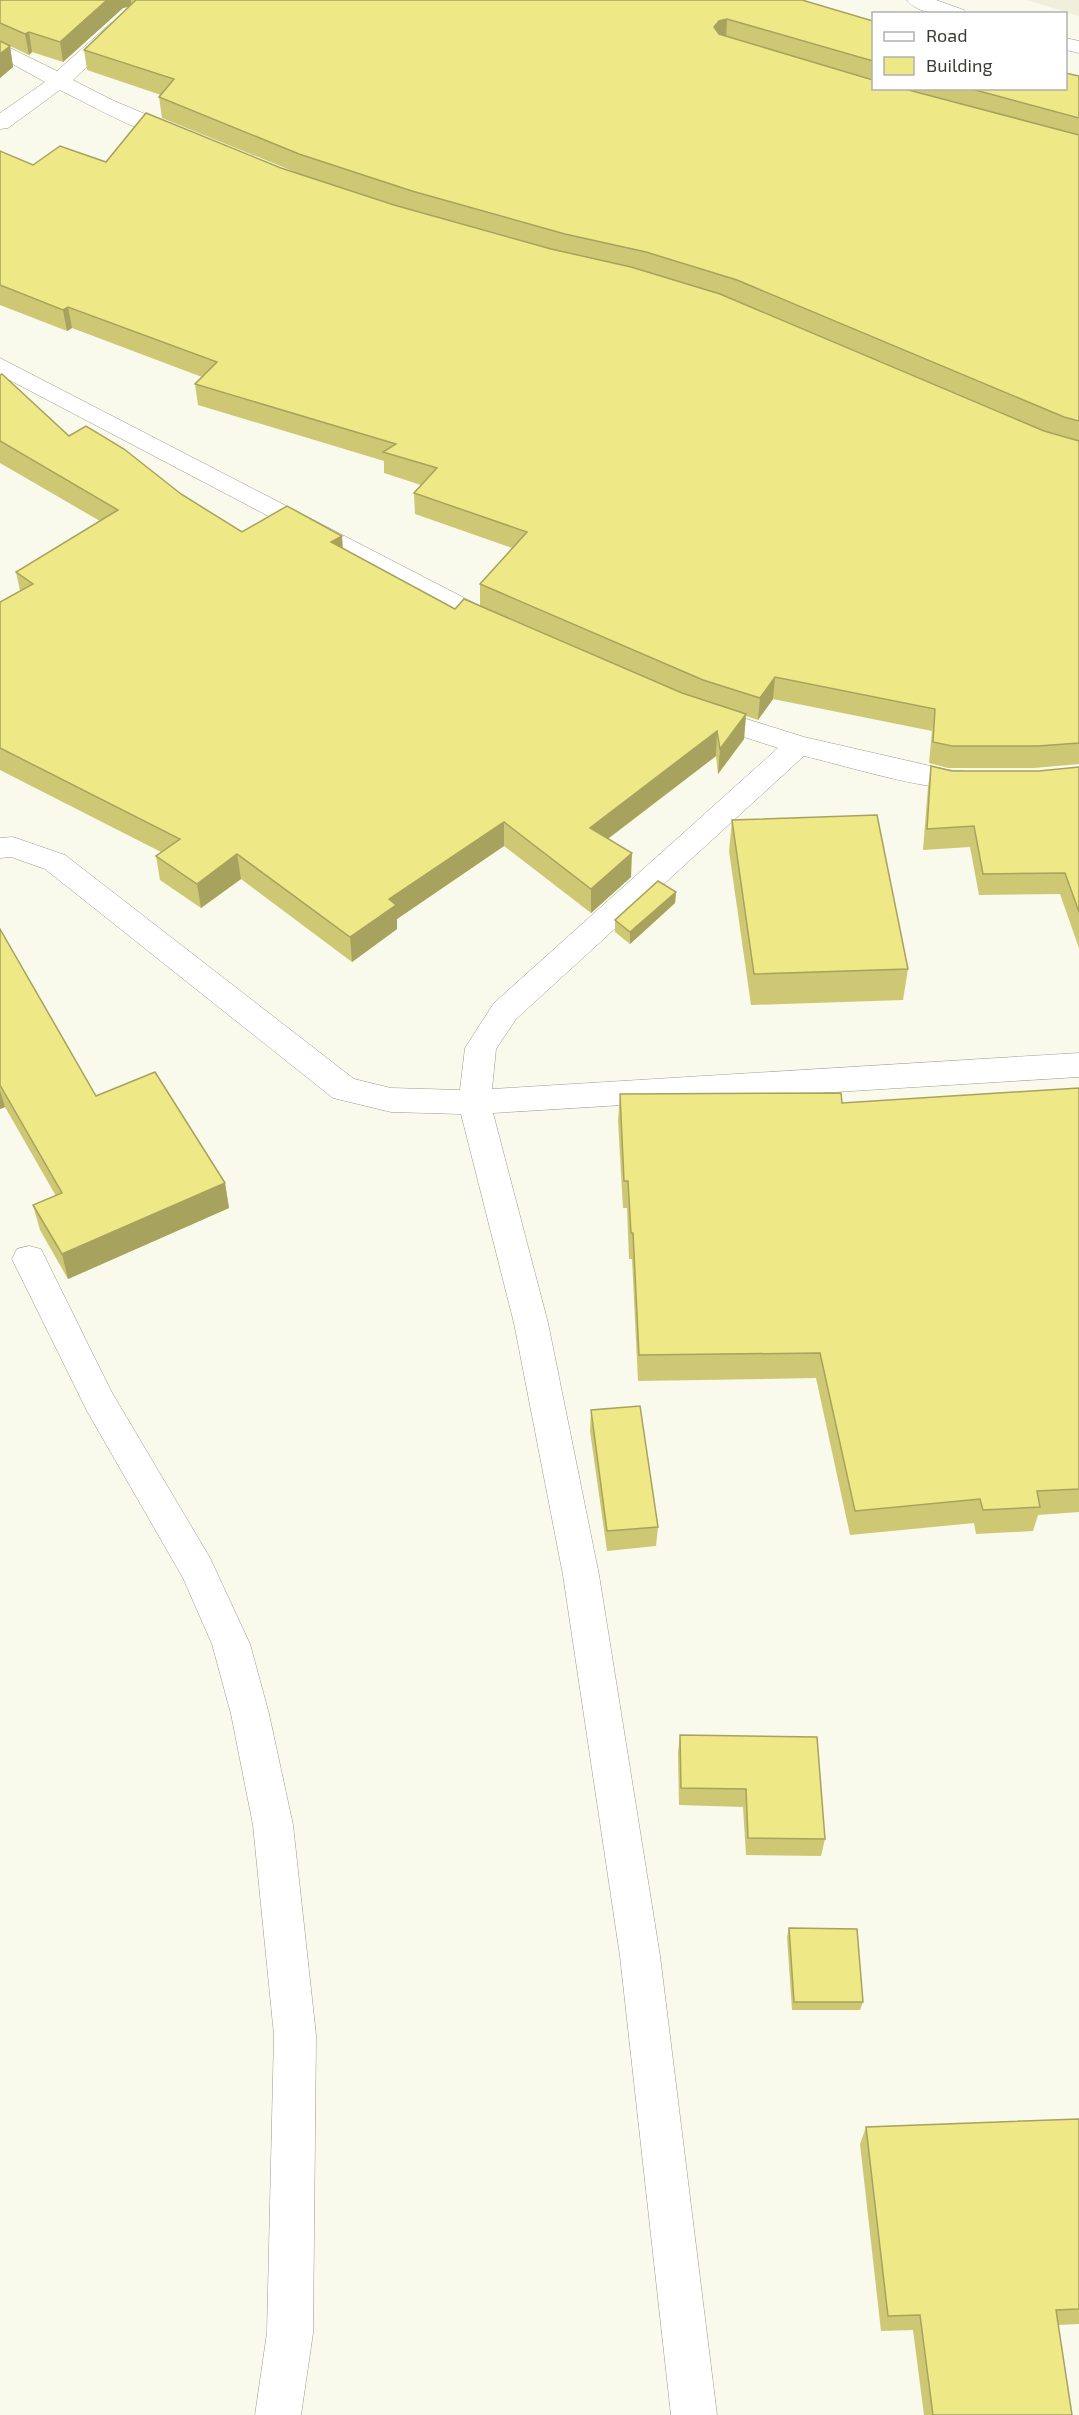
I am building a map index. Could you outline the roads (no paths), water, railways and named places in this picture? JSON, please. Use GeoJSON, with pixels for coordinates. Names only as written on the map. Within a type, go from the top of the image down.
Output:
{"type":"FeatureCollection","features":[{"type":"Feature","properties":{"kind":"street"},"geometry":{"type":"LineString","coordinates":[[918,0],[951,12]]}},
{"type":"Feature","properties":{"kind":"street"},"geometry":{"type":"LineString","coordinates":[[0,123],[58,81],[132,14]]}},
{"type":"Feature","properties":{"kind":"street"},"geometry":{"type":"LineString","coordinates":[[0,49],[22,58],[58,81],[104,105],[205,147]]}},
{"type":"Feature","properties":{"kind":"street"},"geometry":{"type":"LineString","coordinates":[[0,365],[483,620],[524,638]]}},
{"type":"Feature","properties":{"kind":"street"},"geometry":{"type":"LineString","coordinates":[[681,705],[799,745],[948,780],[1001,780]]}},
{"type":"Feature","properties":{"kind":"street"},"geometry":{"type":"LineString","coordinates":[[694,2415],[640,1956],[581,1575],[531,1323],[474,1102],[481,1048],[505,1011],[799,745]]}},
{"type":"Feature","properties":{"kind":"street"},"geometry":{"type":"LineString","coordinates":[[0,848],[13,847],[55,862],[344,1089],[391,1100],[474,1102],[1079,1065]]}},
{"type":"Feature","properties":{"kind":"street"},"geometry":{"type":"LineString","coordinates":[[29,1258],[99,1401],[197,1569],[231,1644],[250,1714],[273,1825],[295,2035],[290,2333],[278,2415]]}}]}
